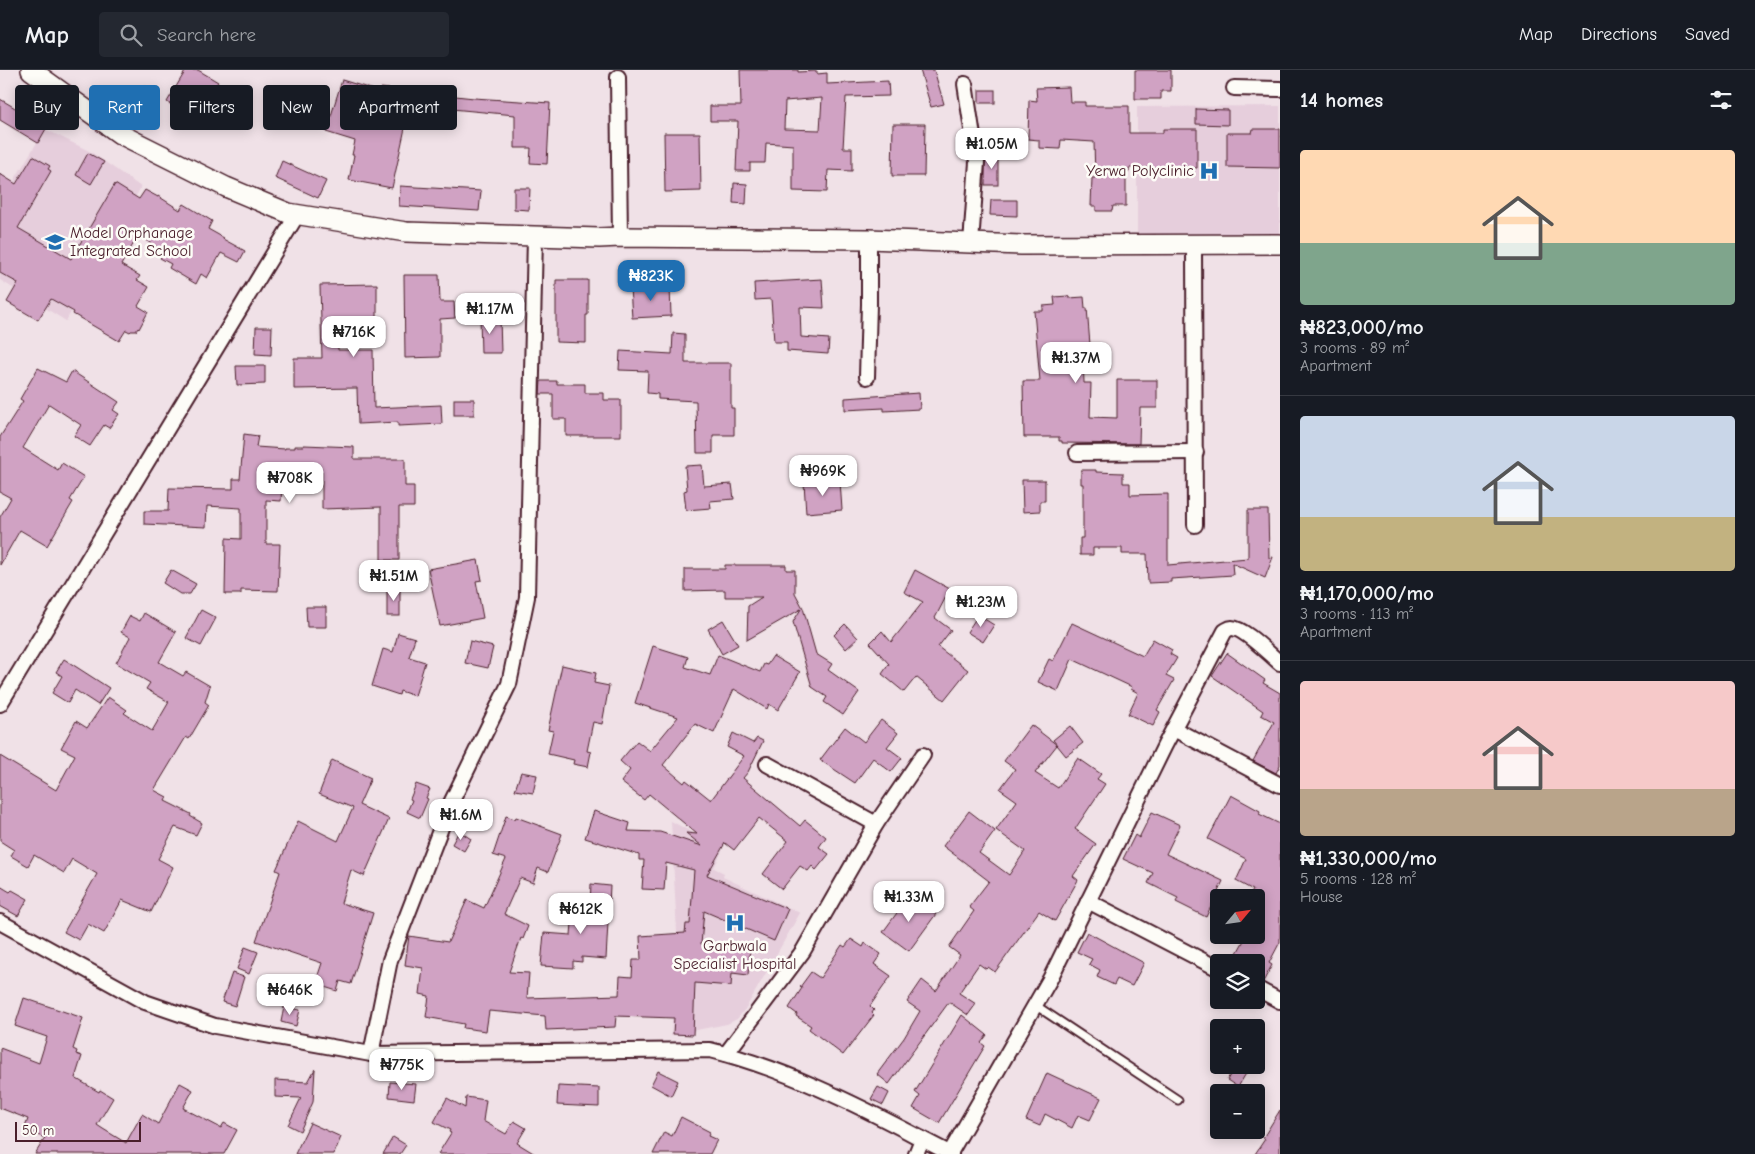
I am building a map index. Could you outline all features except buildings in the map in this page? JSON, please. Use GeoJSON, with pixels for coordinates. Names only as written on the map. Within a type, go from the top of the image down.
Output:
{"type":"FeatureCollection","features":[{"type":"Feature","properties":{"kind":"street"},"geometry":{"type":"LineString","coordinates":[[31,70],[120,134],[226,187],[288,213],[406,232],[535,237],[869,238],[1021,245],[1280,244]]}},
{"type":"Feature","properties":{"kind":"street"},"geometry":{"type":"LineString","coordinates":[[50,70],[122,124],[226,187]]}},
{"type":"Feature","properties":{"kind":"street"},"geometry":{"type":"LineString","coordinates":[[618,78],[620,237]]}},
{"type":"Feature","properties":{"kind":"street"},"geometry":{"type":"LineString","coordinates":[[965,84],[977,162],[971,243]]}},
{"type":"Feature","properties":{"kind":"street"},"geometry":{"type":"LineString","coordinates":[[1234,88],[1280,89]]}},
{"type":"Feature","properties":{"kind":"street"},"geometry":{"type":"LineString","coordinates":[[0,704],[297,215]]}},
{"type":"Feature","properties":{"kind":"street"},"geometry":{"type":"LineString","coordinates":[[371,1054],[390,960],[449,807],[509,684],[527,597],[535,237]]}},
{"type":"Feature","properties":{"kind":"street"},"geometry":{"type":"LineString","coordinates":[[867,377],[870,304],[869,238]]}},
{"type":"Feature","properties":{"kind":"street"},"geometry":{"type":"LineString","coordinates":[[1194,244],[1196,525]]}},
{"type":"Feature","properties":{"kind":"street"},"geometry":{"type":"LineString","coordinates":[[1077,453],[1196,452]]}},
{"type":"Feature","properties":{"kind":"street"},"geometry":{"type":"LineString","coordinates":[[0,922],[145,1002],[215,1026],[371,1054],[710,1050],[793,1078],[893,1124],[950,1154],[1050,979],[1224,631],[1234,628],[1247,635],[1280,664]]}},
{"type":"Feature","properties":{"kind":"street"},"geometry":{"type":"LineString","coordinates":[[1174,729],[1280,786]]}},
{"type":"Feature","properties":{"kind":"street"},"geometry":{"type":"LineString","coordinates":[[726,1054],[804,951],[876,824],[923,755]]}},
{"type":"Feature","properties":{"kind":"street"},"geometry":{"type":"LineString","coordinates":[[767,764],[876,824]]}},
{"type":"Feature","properties":{"kind":"street"},"geometry":{"type":"LineString","coordinates":[[1088,901],[1210,964]]}},
{"type":"Feature","properties":{"kind":"street"},"geometry":{"type":"LineString","coordinates":[[1265,992],[1280,1000]]}},
{"type":"Feature","properties":{"kind":"street"},"geometry":{"type":"LineString","coordinates":[[916,1154],[922,1139]]}},
{"type":"Feature","properties":{"kind":"lane"},"geometry":{"type":"LineString","coordinates":[[1035,1004],[1178,1100]]}},
{"type":"Feature","properties":{"kind":"shaded area","name":"Yerwa Polyclinic"},"geometry":{"type":"Polygon","coordinates":[[[1280,106],[1280,234],[1137,234],[1137,107],[1280,106]]]}},
{"type":"Feature","properties":{"kind":"shaded area","name":"Model Orphanage Integrated School"},"geometry":{"type":"Polygon","coordinates":[[[44,130],[91,152],[141,187],[66,321],[0,280],[0,204],[44,130]]]}},
{"type":"Feature","properties":{"kind":"shaded area","name":"Garbwala Specialist Hospital"},"geometry":{"type":"Polygon","coordinates":[[[671,821],[723,849],[714,868],[724,873],[723,877],[800,913],[746,1008],[737,1019],[727,1024],[671,1035],[677,933],[671,821]]]}},
{"type":"Feature","properties":{"kind":"place","name":"Yerwa Polyclinic"},"geometry":{"type":"Point","coordinates":[1209,171]}},
{"type":"Feature","properties":{"kind":"place","name":"Model Orphanage Integrated School"},"geometry":{"type":"Point","coordinates":[55,242]}},
{"type":"Feature","properties":{"kind":"place","name":"Garbwala Specialist Hospital"},"geometry":{"type":"Point","coordinates":[735,923]}}]}
